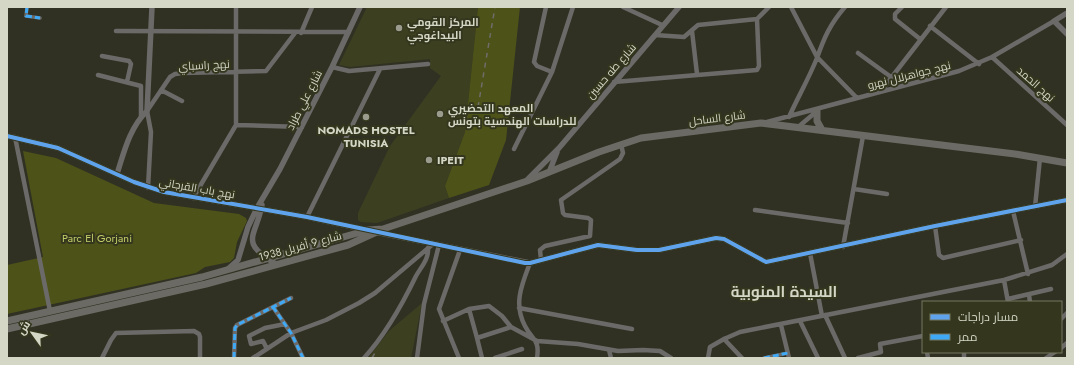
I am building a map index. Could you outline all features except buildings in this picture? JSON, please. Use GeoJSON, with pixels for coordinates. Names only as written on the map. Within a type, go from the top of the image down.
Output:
{"type":"FeatureCollection","features":[{"type":"Feature","properties":{"kind":"main road"},"geometry":{"type":"LineString","coordinates":[[819,109],[816,120],[822,130]]}},
{"type":"Feature","properties":{"kind":"main road","name":"شارع الساحل"},"geometry":{"type":"LineString","coordinates":[[381,231],[456,204],[527,181],[550,170],[641,138],[761,123],[1040,158],[1067,163]]}},
{"type":"Feature","properties":{"kind":"main road","name":"شارع 9 أفريل 1938"},"geometry":{"type":"LineString","coordinates":[[7,321],[202,277],[268,260],[368,230],[381,231]]}},
{"type":"Feature","properties":{"kind":"main road","name":"شارع 9 أفريل 1938"},"geometry":{"type":"LineString","coordinates":[[7,329],[206,284],[348,245],[381,231]]}},
{"type":"Feature","properties":{"kind":"street"},"geometry":{"type":"LineString","coordinates":[[26,7],[26,16],[40,18]]}},
{"type":"Feature","properties":{"kind":"street"},"geometry":{"type":"LineString","coordinates":[[148,188],[151,132],[147,111],[152,7]]}},
{"type":"Feature","properties":{"kind":"street"},"geometry":{"type":"LineString","coordinates":[[193,198],[236,125],[236,7]]}},
{"type":"Feature","properties":{"kind":"street"},"geometry":{"type":"LineString","coordinates":[[301,33],[312,7]]}},
{"type":"Feature","properties":{"kind":"street","name":"شارع علي طراد"},"geometry":{"type":"LineString","coordinates":[[225,270],[238,260],[248,227],[302,127],[360,7]]}},
{"type":"Feature","properties":{"kind":"street"},"geometry":{"type":"LineString","coordinates":[[546,7],[534,62],[536,66],[552,72]]}},
{"type":"Feature","properties":{"kind":"street"},"geometry":{"type":"LineString","coordinates":[[514,149],[552,72],[573,7]]}},
{"type":"Feature","properties":{"kind":"street"},"geometry":{"type":"LineString","coordinates":[[623,7],[662,26]]}},
{"type":"Feature","properties":{"kind":"street","name":"شارع طه حسين"},"geometry":{"type":"LineString","coordinates":[[559,148],[679,7]]}},
{"type":"Feature","properties":{"kind":"street"},"geometry":{"type":"LineString","coordinates":[[655,35],[684,37],[698,25],[757,19],[768,7]]}},
{"type":"Feature","properties":{"kind":"street"},"geometry":{"type":"LineString","coordinates":[[791,7],[817,57],[857,98]]}},
{"type":"Feature","properties":{"kind":"street"},"geometry":{"type":"LineString","coordinates":[[789,117],[830,25],[844,7]]}},
{"type":"Feature","properties":{"kind":"street"},"geometry":{"type":"LineString","coordinates":[[902,7],[895,14],[895,19],[920,39]]}},
{"type":"Feature","properties":{"kind":"street"},"geometry":{"type":"LineString","coordinates":[[881,91],[946,7]]}},
{"type":"Feature","properties":{"kind":"street"},"geometry":{"type":"LineString","coordinates":[[1067,13],[1054,21],[1067,34]]}},
{"type":"Feature","properties":{"kind":"street"},"geometry":{"type":"LineString","coordinates":[[614,82],[758,69],[757,19]]}},
{"type":"Feature","properties":{"kind":"street","name":"نهج جواهرلال نهرو"},"geometry":{"type":"LineString","coordinates":[[761,123],[959,72],[979,64],[1054,21]]}},
{"type":"Feature","properties":{"kind":"street"},"geometry":{"type":"LineString","coordinates":[[930,26],[979,64]]}},
{"type":"Feature","properties":{"kind":"street"},"geometry":{"type":"LineString","coordinates":[[116,31],[295,33],[349,32]]}},
{"type":"Feature","properties":{"kind":"street"},"geometry":{"type":"LineString","coordinates":[[692,31],[697,74]]}},
{"type":"Feature","properties":{"kind":"street","name":"نهج راسباي"},"geometry":{"type":"LineString","coordinates":[[147,111],[161,90],[175,74],[262,72],[268,70],[295,33]]}},
{"type":"Feature","properties":{"kind":"street"},"geometry":{"type":"LineString","coordinates":[[858,53],[891,77]]}},
{"type":"Feature","properties":{"kind":"street"},"geometry":{"type":"LineString","coordinates":[[102,56],[129,61],[131,64],[127,82]]}},
{"type":"Feature","properties":{"kind":"street","name":"نهج الحمد"},"geometry":{"type":"LineString","coordinates":[[992,57],[1067,125]]}},
{"type":"Feature","properties":{"kind":"street"},"geometry":{"type":"LineString","coordinates":[[332,67],[349,71],[428,64]]}},
{"type":"Feature","properties":{"kind":"street"},"geometry":{"type":"LineString","coordinates":[[307,217],[380,69]]}},
{"type":"Feature","properties":{"kind":"street"},"geometry":{"type":"LineString","coordinates":[[98,75],[139,85],[142,88],[141,117]]}},
{"type":"Feature","properties":{"kind":"street"},"geometry":{"type":"LineString","coordinates":[[161,90],[182,101]]}},
{"type":"Feature","properties":{"kind":"street"},"geometry":{"type":"LineString","coordinates":[[797,128],[819,109]]}},
{"type":"Feature","properties":{"kind":"street"},"geometry":{"type":"LineString","coordinates":[[117,174],[129,138],[141,117],[147,111]]}},
{"type":"Feature","properties":{"kind":"street"},"geometry":{"type":"LineString","coordinates":[[236,125],[302,127]]}},
{"type":"Feature","properties":{"kind":"street","name":"نهج باب القرجاني"},"geometry":{"type":"LineString","coordinates":[[7,136],[58,148],[148,188],[193,198],[259,208],[368,230]]}},
{"type":"Feature","properties":{"kind":"street"},"geometry":{"type":"LineString","coordinates":[[843,247],[863,136]]}},
{"type":"Feature","properties":{"kind":"street"},"geometry":{"type":"LineString","coordinates":[[14,137],[50,311]]}},
{"type":"Feature","properties":{"kind":"street"},"geometry":{"type":"LineString","coordinates":[[541,260],[540,250],[545,246],[590,236],[591,220],[588,218],[565,215],[561,200],[620,159],[623,153],[621,144]]}},
{"type":"Feature","properties":{"kind":"street"},"geometry":{"type":"LineString","coordinates":[[550,170],[559,148]]}},
{"type":"Feature","properties":{"kind":"street"},"geometry":{"type":"LineString","coordinates":[[527,181],[559,148]]}},
{"type":"Feature","properties":{"kind":"street"},"geometry":{"type":"LineString","coordinates":[[1035,207],[1040,158]]}},
{"type":"Feature","properties":{"kind":"street"},"geometry":{"type":"LineString","coordinates":[[854,190],[887,194]]}},
{"type":"Feature","properties":{"kind":"street"},"geometry":{"type":"LineString","coordinates":[[381,231],[460,250],[530,263],[598,245],[637,250],[660,250],[716,238],[724,239],[765,262],[1067,200]]}},
{"type":"Feature","properties":{"kind":"street","name":"شارع علي طراد"},"geometry":{"type":"LineString","coordinates":[[259,208],[252,237],[255,248],[268,260],[276,264]]}},
{"type":"Feature","properties":{"kind":"street"},"geometry":{"type":"LineString","coordinates":[[755,210],[848,223]]}},
{"type":"Feature","properties":{"kind":"street"},"geometry":{"type":"LineString","coordinates":[[1013,211],[1028,274]]}},
{"type":"Feature","properties":{"kind":"street"},"geometry":{"type":"LineString","coordinates":[[345,226],[349,231],[346,237],[348,245]]}},
{"type":"Feature","properties":{"kind":"street"},"geometry":{"type":"LineString","coordinates":[[935,226],[939,255],[943,258],[1020,240]]}},
{"type":"Feature","properties":{"kind":"street"},"geometry":{"type":"LineString","coordinates":[[253,358],[291,332],[326,320],[359,304],[375,293],[428,248],[436,244]]}},
{"type":"Feature","properties":{"kind":"street"},"geometry":{"type":"LineString","coordinates":[[417,358],[424,304],[436,244]]}},
{"type":"Feature","properties":{"kind":"street"},"geometry":{"type":"LineString","coordinates":[[364,358],[386,330],[408,294],[427,258],[428,248]]}},
{"type":"Feature","properties":{"kind":"street"},"geometry":{"type":"LineString","coordinates":[[459,358],[440,313],[440,304],[460,250]]}},
{"type":"Feature","properties":{"kind":"street"},"geometry":{"type":"LineString","coordinates":[[810,253],[824,315],[845,358]]}},
{"type":"Feature","properties":{"kind":"street"},"geometry":{"type":"LineString","coordinates":[[708,358],[708,348],[724,338],[740,332],[1004,280],[1028,274],[1052,265],[1067,254]]}},
{"type":"Feature","properties":{"kind":"street"},"geometry":{"type":"LineString","coordinates":[[530,263],[520,292],[519,308],[525,327],[537,341],[539,349],[537,358]]}},
{"type":"Feature","properties":{"kind":"street"},"geometry":{"type":"LineString","coordinates":[[1004,280],[1008,301],[1051,289]]}},
{"type":"Feature","properties":{"kind":"street"},"geometry":{"type":"LineString","coordinates":[[1029,295],[1030,301]]}},
{"type":"Feature","properties":{"kind":"street"},"geometry":{"type":"LineString","coordinates":[[234,358],[235,328],[237,325],[291,298]]}},
{"type":"Feature","properties":{"kind":"street"},"geometry":{"type":"LineString","coordinates":[[273,307],[291,332],[303,358]]}},
{"type":"Feature","properties":{"kind":"street"},"geometry":{"type":"LineString","coordinates":[[443,321],[470,309],[491,307],[502,316],[511,327],[537,341],[578,344],[609,350],[660,351],[671,358]]}},
{"type":"Feature","properties":{"kind":"street"},"geometry":{"type":"LineString","coordinates":[[519,308],[632,329]]}},
{"type":"Feature","properties":{"kind":"street"},"geometry":{"type":"LineString","coordinates":[[470,309],[482,358]]}},
{"type":"Feature","properties":{"kind":"street"},"geometry":{"type":"LineString","coordinates":[[800,321],[818,358]]}},
{"type":"Feature","properties":{"kind":"street"},"geometry":{"type":"LineString","coordinates":[[267,349],[263,341],[251,344],[248,336],[265,328],[285,324]]}},
{"type":"Feature","properties":{"kind":"street"},"geometry":{"type":"LineString","coordinates":[[764,358],[789,355],[781,325]]}},
{"type":"Feature","properties":{"kind":"street"},"geometry":{"type":"LineString","coordinates":[[477,338],[511,327]]}},
{"type":"Feature","properties":{"kind":"street"},"geometry":{"type":"LineString","coordinates":[[102,358],[110,340],[116,333],[150,332],[197,332],[200,337],[200,358]]}},
{"type":"Feature","properties":{"kind":"street"},"geometry":{"type":"LineString","coordinates":[[858,358],[880,352],[880,344],[922,336]]}},
{"type":"Feature","properties":{"kind":"street"},"geometry":{"type":"LineString","coordinates":[[724,338],[742,358]]}},
{"type":"Feature","properties":{"kind":"street"},"geometry":{"type":"LineString","coordinates":[[495,358],[522,349]]}},
{"type":"Feature","properties":{"kind":"street"},"geometry":{"type":"LineString","coordinates":[[609,350],[611,358]]}},
{"type":"Feature","properties":{"kind":"shaded area","name":"المعهد التحضيري للدراسات الهندسية بتونس"},"geometry":{"type":"Polygon","coordinates":[[[367,7],[478,7],[465,132],[445,186],[449,198],[377,223],[361,222],[358,220],[358,213],[390,146],[441,76],[430,68],[430,59],[350,67],[339,65],[367,7]]]}},
{"type":"Feature","properties":{"kind":"shaded area"},"geometry":{"type":"Polygon","coordinates":[[[422,303],[411,358],[368,358],[389,331],[422,303]]]}},
{"type":"Feature","properties":{"kind":"green space"},"geometry":{"type":"Polygon","coordinates":[[[478,7],[520,7],[506,140],[489,185],[449,198],[445,186],[465,132],[478,7]]]}},
{"type":"Feature","properties":{"kind":"green space","name":"Parc El Gorjani"},"geometry":{"type":"Polygon","coordinates":[[[23,151],[56,158],[154,203],[239,214],[246,218],[247,221],[237,242],[234,258],[230,262],[205,267],[196,273],[7,314],[7,265],[43,257],[23,151]]]}},
{"type":"Feature","properties":{"kind":"railway"},"geometry":{"type":"LineString","coordinates":[[478,107],[495,7]]}},
{"type":"Feature","properties":{"kind":"railway"},"geometry":{"type":"LineString","coordinates":[[372,358],[375,353]]}},
{"type":"Feature","properties":{"kind":"marked path"},"geometry":{"type":"LineString","coordinates":[[27,7],[26,16],[40,18]]}},
{"type":"Feature","properties":{"kind":"marked path"},"geometry":{"type":"LineString","coordinates":[[234,358],[235,328],[237,325],[291,298]]}},
{"type":"Feature","properties":{"kind":"marked path"},"geometry":{"type":"LineString","coordinates":[[273,307],[291,333],[303,358]]}},
{"type":"Feature","properties":{"kind":"marked path"},"geometry":{"type":"LineString","coordinates":[[764,358],[788,353]]}},
{"type":"Feature","properties":{"kind":"cycle path"},"geometry":{"type":"LineString","coordinates":[[7,136],[58,148],[134,182],[164,192],[307,217],[525,263],[598,245],[637,250],[659,250],[716,238],[724,239],[766,262],[1067,200]]}},
{"type":"Feature","properties":{"kind":"place","name":"المركز القومي البيداغوجي"},"geometry":{"type":"Point","coordinates":[399,28]}},
{"type":"Feature","properties":{"kind":"place","name":"المعهد التحضيري للدراسات الهندسية بتونس"},"geometry":{"type":"Point","coordinates":[440,114]}},
{"type":"Feature","properties":{"kind":"place","name":"NOMADS HOSTEL TUNISIA"},"geometry":{"type":"Point","coordinates":[366,117]}},
{"type":"Feature","properties":{"kind":"place","name":"IPEIT"},"geometry":{"type":"Point","coordinates":[429,160]}},
{"type":"Feature","properties":{"kind":"district","name":"السيدة المنوبية"},"geometry":{"type":"Point","coordinates":[784,292]}}]}
